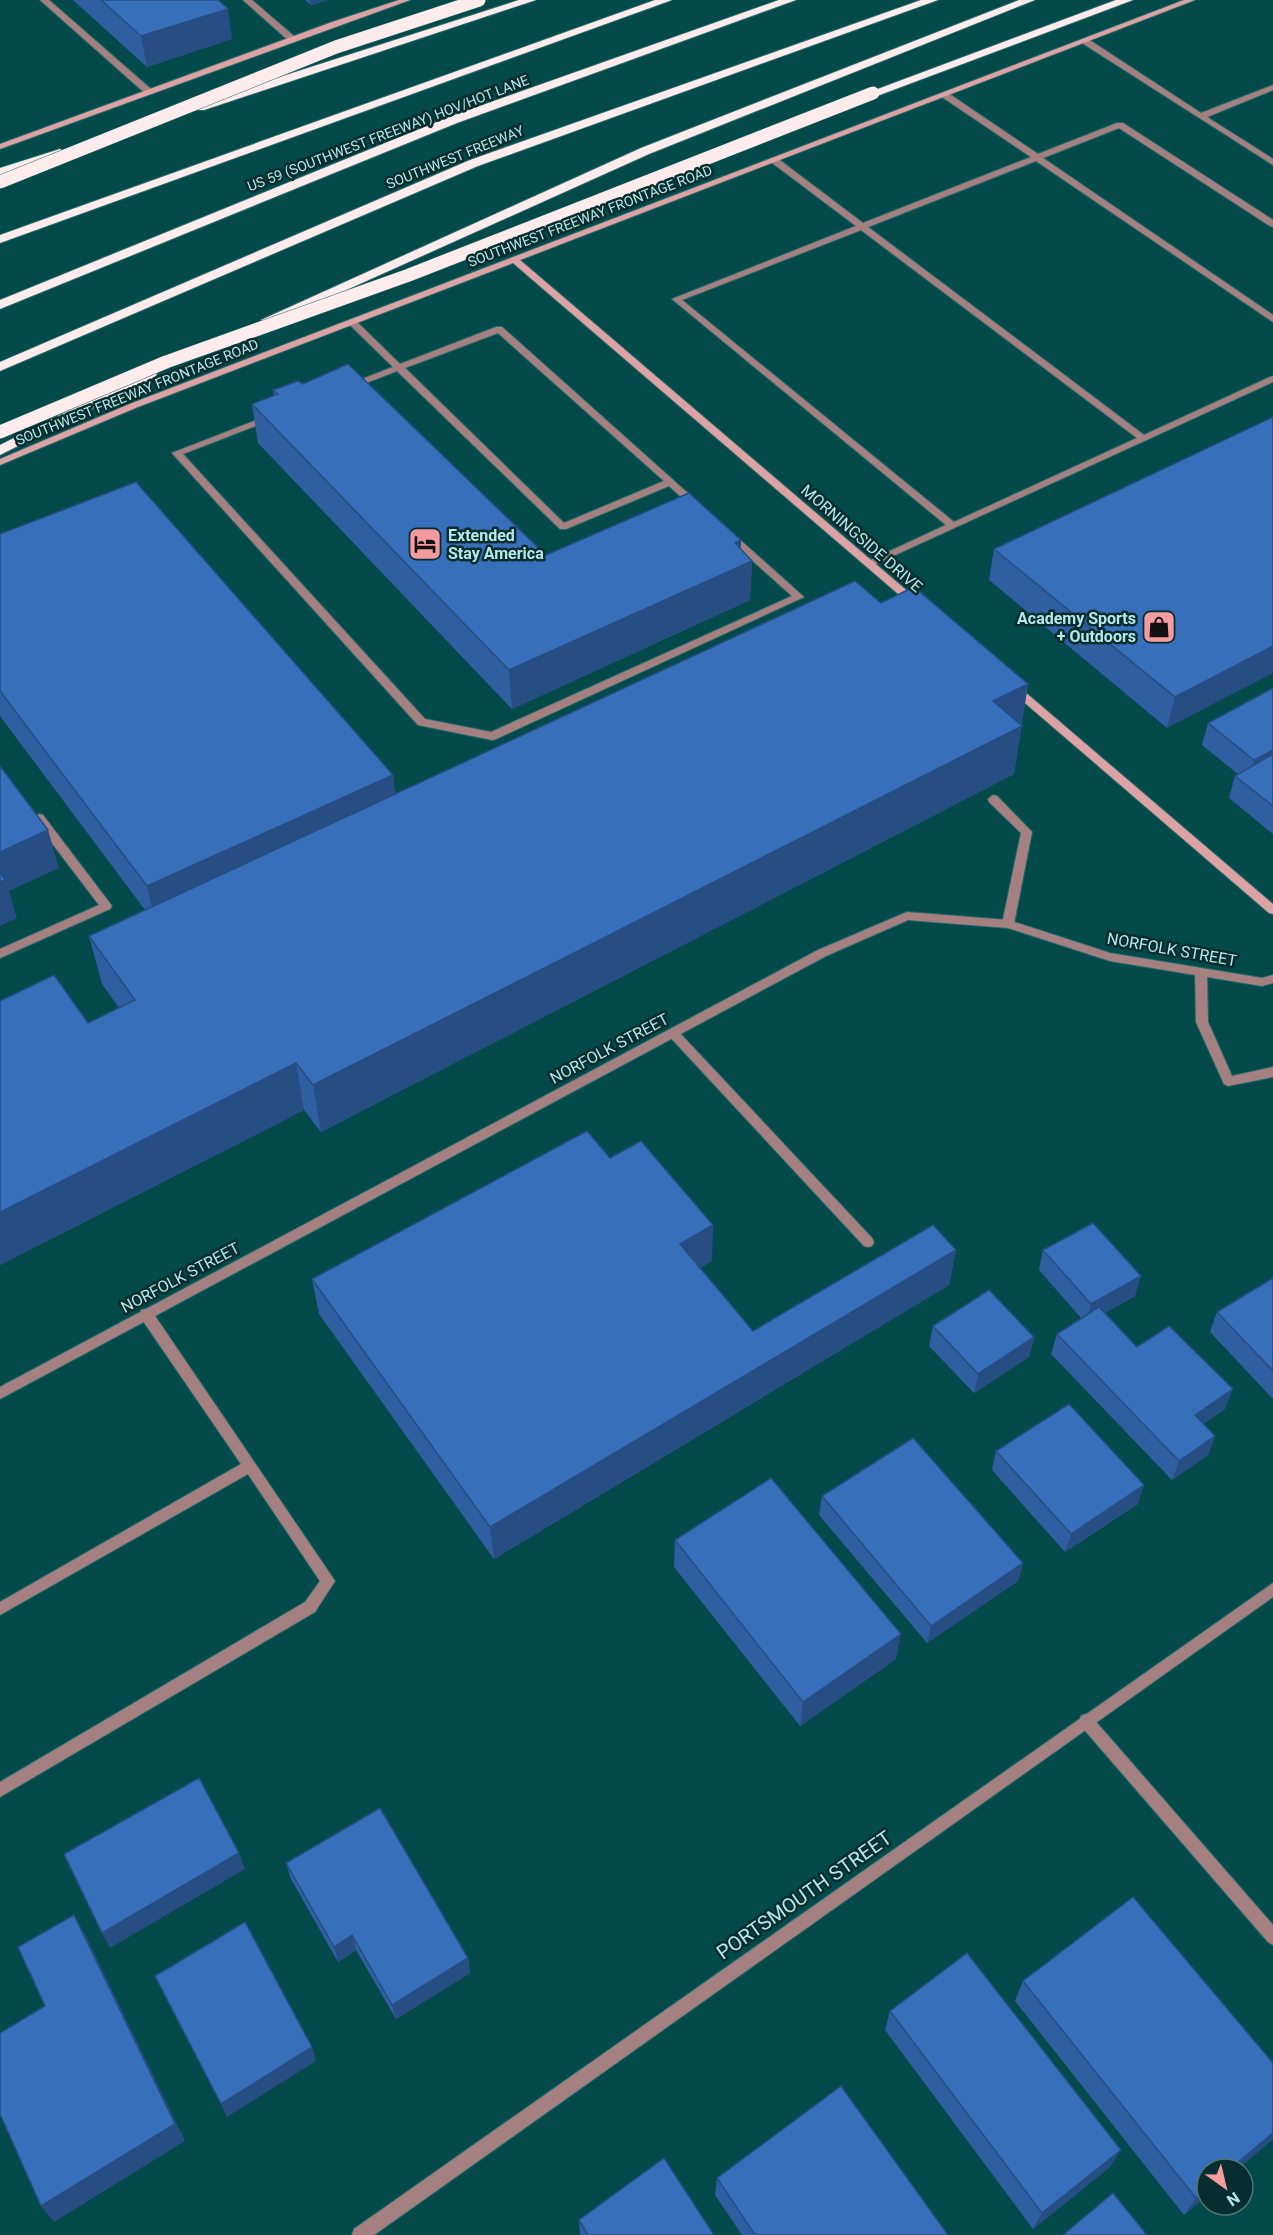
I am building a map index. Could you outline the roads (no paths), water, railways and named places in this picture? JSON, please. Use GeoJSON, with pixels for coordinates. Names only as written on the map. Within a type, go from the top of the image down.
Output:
{"type":"FeatureCollection","features":[{"type":"Feature","properties":{"kind":"highway"},"geometry":{"type":"LineString","coordinates":[[0,182],[336,47],[478,0]]}},
{"type":"Feature","properties":{"kind":"highway"},"geometry":{"type":"LineString","coordinates":[[0,172],[530,0]]}},
{"type":"Feature","properties":{"kind":"highway"},"geometry":{"type":"LineString","coordinates":[[0,239],[666,0]]}},
{"type":"Feature","properties":{"kind":"highway","name":"US 59 (SOUTHWEST FREEWAY) HOV/HOT LANE"},"geometry":{"type":"LineString","coordinates":[[0,305],[453,120],[790,0]]}},
{"type":"Feature","properties":{"kind":"highway","name":"SOUTHWEST FREEWAY"},"geometry":{"type":"LineString","coordinates":[[0,367],[474,163],[932,0]]}},
{"type":"Feature","properties":{"kind":"highway"},"geometry":{"type":"LineString","coordinates":[[0,451],[150,374],[645,151],[1029,0]]}},
{"type":"Feature","properties":{"kind":"highway"},"geometry":{"type":"LineString","coordinates":[[0,432],[166,362],[409,275],[873,93],[1127,0]]}},
{"type":"Feature","properties":{"kind":"main road"},"geometry":{"type":"LineString","coordinates":[[0,147],[292,39],[406,0]]}},
{"type":"Feature","properties":{"kind":"main road","name":"SOUTHWEST FREEWAY FRONTAGE ROAD"},"geometry":{"type":"LineString","coordinates":[[0,462],[135,405],[1191,0]]}},
{"type":"Feature","properties":{"kind":"main road","name":"MORNINGSIDE DRIVE"},"geometry":{"type":"LineString","coordinates":[[514,260],[923,610]]}},
{"type":"Feature","properties":{"kind":"main road"},"geometry":{"type":"LineString","coordinates":[[1004,680],[1273,910]]}},
{"type":"Feature","properties":{"kind":"street"},"geometry":{"type":"LineString","coordinates":[[44,0],[149,92]]}},
{"type":"Feature","properties":{"kind":"street"},"geometry":{"type":"LineString","coordinates":[[247,0],[292,39]]}},
{"type":"Feature","properties":{"kind":"street"},"geometry":{"type":"LineString","coordinates":[[1085,41],[1273,163]]}},
{"type":"Feature","properties":{"kind":"street"},"geometry":{"type":"LineString","coordinates":[[1200,116],[1273,87]]}},
{"type":"Feature","properties":{"kind":"street"},"geometry":{"type":"LineString","coordinates":[[945,95],[1273,319]]}},
{"type":"Feature","properties":{"kind":"street"},"geometry":{"type":"LineString","coordinates":[[953,526],[676,299],[1120,125],[1273,224]]}},
{"type":"Feature","properties":{"kind":"street"},"geometry":{"type":"LineString","coordinates":[[774,160],[1144,439]]}},
{"type":"Feature","properties":{"kind":"street"},"geometry":{"type":"LineString","coordinates":[[352,322],[563,527],[670,482]]}},
{"type":"Feature","properties":{"kind":"street"},"geometry":{"type":"LineString","coordinates":[[499,329],[799,597],[492,736],[422,722],[177,453],[398,367],[499,329]]}},
{"type":"Feature","properties":{"kind":"street"},"geometry":{"type":"LineString","coordinates":[[869,564],[1273,379]]}},
{"type":"Feature","properties":{"kind":"street"},"geometry":{"type":"LineString","coordinates":[[993,799],[1027,832],[1008,924]]}},
{"type":"Feature","properties":{"kind":"street"},"geometry":{"type":"LineString","coordinates":[[0,954],[106,906],[35,813]]}},
{"type":"Feature","properties":{"kind":"street","name":"NORFOLK STREET"},"geometry":{"type":"LineString","coordinates":[[0,1393],[822,953],[907,916],[1008,924],[1110,957],[1262,982],[1273,979]]}},
{"type":"Feature","properties":{"kind":"street"},"geometry":{"type":"LineString","coordinates":[[1201,972],[1202,1022],[1228,1081],[1273,1072]]}},
{"type":"Feature","properties":{"kind":"street"},"geometry":{"type":"LineString","coordinates":[[673,1033],[868,1242]]}},
{"type":"Feature","properties":{"kind":"street"},"geometry":{"type":"LineString","coordinates":[[0,1790],[310,1607],[328,1581],[146,1314]]}},
{"type":"Feature","properties":{"kind":"street"},"geometry":{"type":"LineString","coordinates":[[0,1610],[250,1466]]}},
{"type":"Feature","properties":{"kind":"street","name":"PORTSMOUTH STREET"},"geometry":{"type":"LineString","coordinates":[[360,2235],[1273,1589]]}},
{"type":"Feature","properties":{"kind":"street"},"geometry":{"type":"LineString","coordinates":[[1086,1721],[1273,1937]]}},
{"type":"Feature","properties":{"kind":"place","name":"Extended Stay America"},"geometry":{"type":"Point","coordinates":[425,544]}},
{"type":"Feature","properties":{"kind":"place","name":"Academy Sports + Outdoors"},"geometry":{"type":"Point","coordinates":[1159,627]}}]}
